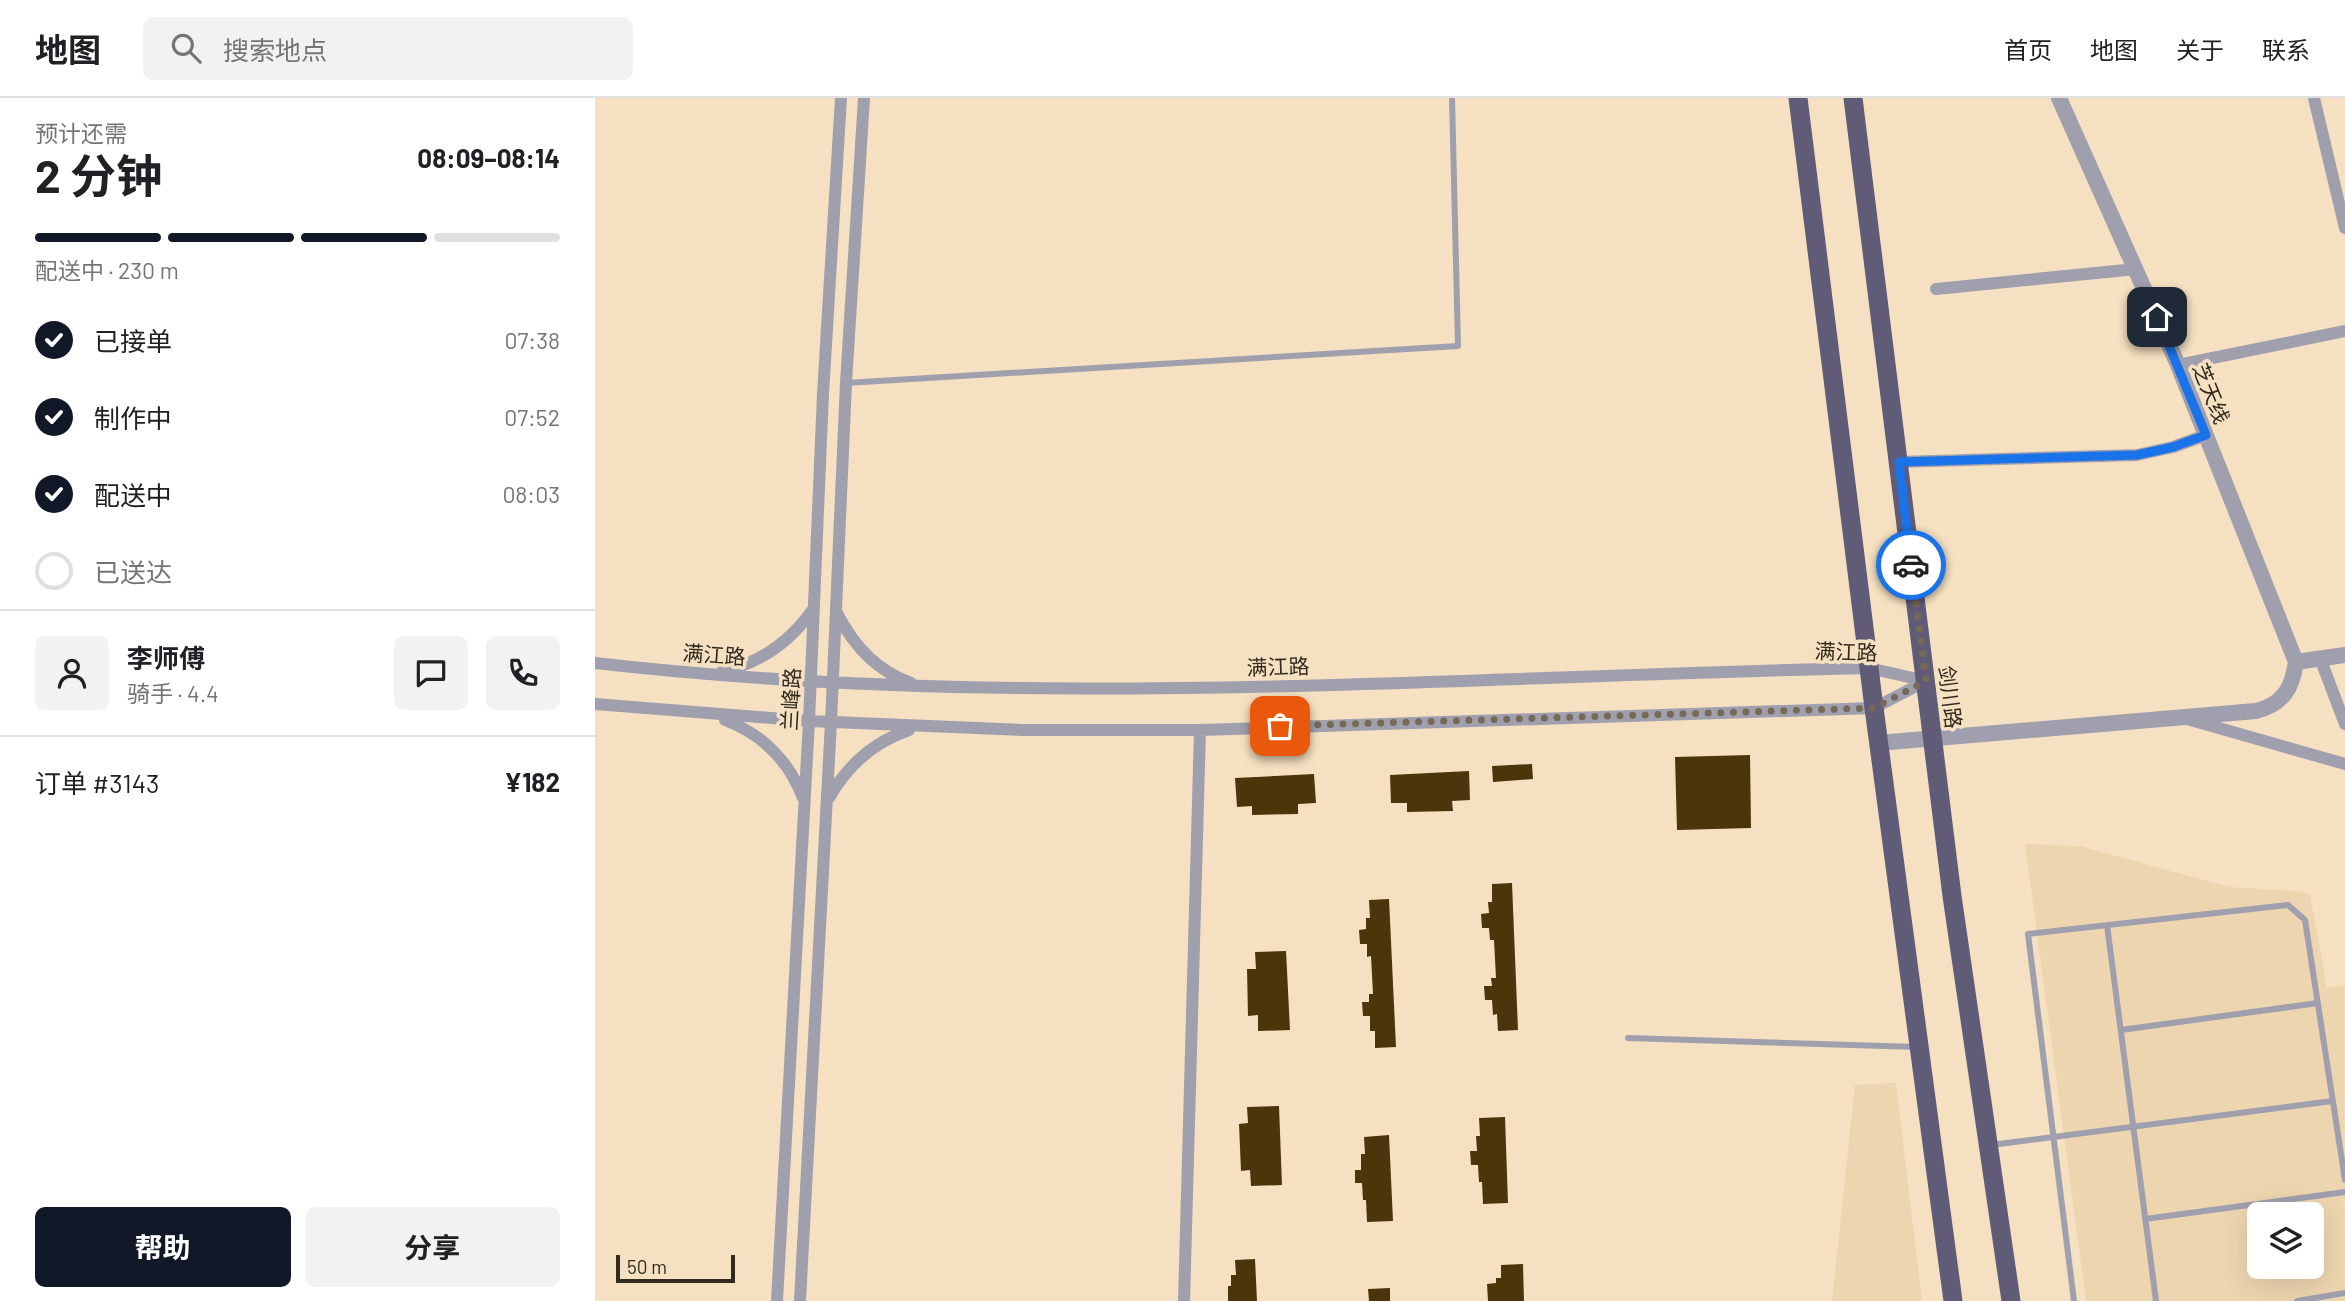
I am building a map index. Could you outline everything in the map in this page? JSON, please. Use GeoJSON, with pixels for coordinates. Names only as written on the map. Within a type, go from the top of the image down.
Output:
{"type":"FeatureCollection","features":[{"type":"Feature","properties":{"kind":"highway"},"geometry":{"type":"LineString","coordinates":[[1797,98],[1952,1301]]}},
{"type":"Feature","properties":{"kind":"highway","name":"剑川路"},"geometry":{"type":"LineString","coordinates":[[1853,98],[1952,896],[2011,1301]]}},
{"type":"Feature","properties":{"kind":"street","name":"兰峰路"},"geometry":{"type":"LineString","coordinates":[[777,1301],[809,721],[823,394],[841,98]]}},
{"type":"Feature","properties":{"kind":"street","name":"兰峰路"},"geometry":{"type":"LineString","coordinates":[[800,1301],[846,383],[864,98]]}},
{"type":"Feature","properties":{"kind":"street","name":"芝天线"},"geometry":{"type":"LineString","coordinates":[[2059,98],[2179,365],[2296,662]]}},
{"type":"Feature","properties":{"kind":"street"},"geometry":{"type":"LineString","coordinates":[[2314,98],[2345,228]]}},
{"type":"Feature","properties":{"kind":"street"},"geometry":{"type":"LineString","coordinates":[[1936,289],[2136,269]]}},
{"type":"Feature","properties":{"kind":"street"},"geometry":{"type":"LineString","coordinates":[[2179,365],[2345,331]]}},
{"type":"Feature","properties":{"kind":"street"},"geometry":{"type":"LineString","coordinates":[[1899,462],[2137,455],[2173,447],[2206,435]]}},
{"type":"Feature","properties":{"kind":"street"},"geometry":{"type":"LineString","coordinates":[[701,673],[732,669],[762,658],[787,641],[814,608]]}},
{"type":"Feature","properties":{"kind":"street"},"geometry":{"type":"LineString","coordinates":[[836,611],[852,639],[874,663],[904,681],[921,687]]}},
{"type":"Feature","properties":{"kind":"street"},"geometry":{"type":"LineString","coordinates":[[1878,743],[2256,711],[2275,705],[2288,692],[2296,662],[2345,655]]}},
{"type":"Feature","properties":{"kind":"street"},"geometry":{"type":"LineString","coordinates":[[2320,659],[2345,724]]}},
{"type":"Feature","properties":{"kind":"street","name":"满江路"},"geometry":{"type":"LineString","coordinates":[[595,663],[811,681],[1023,690],[1195,688],[1869,668],[1926,681]]}},
{"type":"Feature","properties":{"kind":"street"},"geometry":{"type":"LineString","coordinates":[[595,704],[916,727],[1200,730],[1874,708],[1926,681]]}},
{"type":"Feature","properties":{"kind":"street"},"geometry":{"type":"LineString","coordinates":[[694,713],[726,720],[757,736],[781,758],[804,800]]}},
{"type":"Feature","properties":{"kind":"street"},"geometry":{"type":"LineString","coordinates":[[2185,718],[2345,764]]}},
{"type":"Feature","properties":{"kind":"street"},"geometry":{"type":"LineString","coordinates":[[827,801],[845,775],[868,752],[899,733],[916,727]]}},
{"type":"Feature","properties":{"kind":"street"},"geometry":{"type":"LineString","coordinates":[[1184,1301],[1200,730]]}},
{"type":"Feature","properties":{"kind":"lane"},"geometry":{"type":"LineString","coordinates":[[846,383],[1458,346],[1452,98]]}},
{"type":"Feature","properties":{"kind":"lane"},"geometry":{"type":"LineString","coordinates":[[2074,1301],[2028,934],[2288,905],[2305,920],[2345,1180]]}},
{"type":"Feature","properties":{"kind":"lane"},"geometry":{"type":"LineString","coordinates":[[2107,925],[2156,1301]]}},
{"type":"Feature","properties":{"kind":"lane"},"geometry":{"type":"LineString","coordinates":[[2121,1030],[2318,1003]]}},
{"type":"Feature","properties":{"kind":"lane"},"geometry":{"type":"LineString","coordinates":[[1627,1038],[1919,1047]]}},
{"type":"Feature","properties":{"kind":"lane"},"geometry":{"type":"LineString","coordinates":[[1989,1145],[2333,1101]]}},
{"type":"Feature","properties":{"kind":"lane"},"geometry":{"type":"LineString","coordinates":[[2145,1219],[2345,1192]]}},
{"type":"Feature","properties":{"kind":"lane"},"geometry":{"type":"LineString","coordinates":[[2297,1301],[2345,1293]]}},
{"type":"Feature","properties":{"kind":"shaded area"},"geometry":{"type":"Polygon","coordinates":[[[2025,844],[2080,846],[2229,887],[2310,894],[2327,988],[2345,985],[2345,1301],[2086,1301],[2025,844]]]}},
{"type":"Feature","properties":{"kind":"shaded area"},"geometry":{"type":"Polygon","coordinates":[[[1896,1083],[1922,1301],[1832,1301],[1855,1085],[1896,1083]]]}},
{"type":"Feature","properties":{"kind":"building"},"geometry":{"type":"Polygon","coordinates":[[[1750,755],[1751,828],[1677,830],[1675,757],[1750,755]]]}},
{"type":"Feature","properties":{"kind":"building"},"geometry":{"type":"Polygon","coordinates":[[[1532,764],[1533,779],[1493,782],[1492,766],[1532,764]]]}},
{"type":"Feature","properties":{"kind":"building"},"geometry":{"type":"Polygon","coordinates":[[[1469,771],[1470,800],[1452,801],[1453,811],[1407,812],[1407,803],[1391,803],[1390,775],[1469,771]]]}},
{"type":"Feature","properties":{"kind":"building"},"geometry":{"type":"Polygon","coordinates":[[[1314,774],[1316,803],[1298,804],[1298,814],[1252,815],[1252,806],[1237,807],[1235,778],[1314,774]]]}},
{"type":"Feature","properties":{"kind":"building"},"geometry":{"type":"Polygon","coordinates":[[[1512,883],[1518,1030],[1498,1031],[1497,1014],[1493,1015],[1492,1000],[1485,1000],[1484,986],[1492,986],[1491,978],[1496,978],[1494,940],[1490,940],[1489,928],[1482,928],[1481,914],[1489,913],[1488,902],[1492,902],[1492,884],[1512,883]]]}},
{"type":"Feature","properties":{"kind":"building"},"geometry":{"type":"Polygon","coordinates":[[[1389,899],[1396,1047],[1375,1048],[1375,1031],[1370,1031],[1370,1016],[1363,1016],[1362,1002],[1369,1002],[1369,994],[1373,994],[1371,956],[1367,957],[1367,944],[1360,944],[1359,930],[1366,929],[1366,918],[1370,918],[1369,900],[1389,899]]]}},
{"type":"Feature","properties":{"kind":"building"},"geometry":{"type":"Polygon","coordinates":[[[1286,951],[1290,1030],[1258,1031],[1258,1015],[1248,1016],[1247,969],[1256,969],[1255,952],[1286,951]]]}},
{"type":"Feature","properties":{"kind":"building"},"geometry":{"type":"Polygon","coordinates":[[[1279,1106],[1282,1185],[1251,1186],[1250,1170],[1241,1171],[1239,1124],[1248,1123],[1247,1107],[1279,1106]]]}},
{"type":"Feature","properties":{"kind":"building"},"geometry":{"type":"Polygon","coordinates":[[[1505,1117],[1508,1203],[1483,1204],[1478,1165],[1471,1165],[1470,1151],[1477,1151],[1479,1118],[1505,1117]]]}},
{"type":"Feature","properties":{"kind":"building"},"geometry":{"type":"Polygon","coordinates":[[[1389,1135],[1393,1221],[1367,1222],[1366,1200],[1363,1200],[1362,1183],[1355,1183],[1355,1170],[1361,1170],[1361,1154],[1365,1154],[1364,1137],[1389,1135]]]}},
{"type":"Feature","properties":{"kind":"building"},"geometry":{"type":"Polygon","coordinates":[[[1255,1259],[1257,1301],[1228,1301],[1231,1275],[1236,1275],[1235,1260],[1255,1259]]]}},
{"type":"Feature","properties":{"kind":"building"},"geometry":{"type":"Polygon","coordinates":[[[1523,1264],[1524,1301],[1488,1301],[1487,1284],[1496,1283],[1496,1278],[1501,1278],[1501,1265],[1523,1264]]]}},
{"type":"Feature","properties":{"kind":"building"},"geometry":{"type":"Polygon","coordinates":[[[1390,1288],[1390,1301],[1369,1301],[1368,1289],[1390,1288]]]}},
{"type":"Feature","properties":{"kind":"way so far"},"geometry":{"type":"LineString","coordinates":[[1280,726],[1874,708],[1926,681],[1911,565]]}},
{"type":"Feature","properties":{"kind":"route"},"geometry":{"type":"LineString","coordinates":[[1911,565],[1899,462],[2137,455],[2173,447],[2206,435],[2157,317]]}}]}
